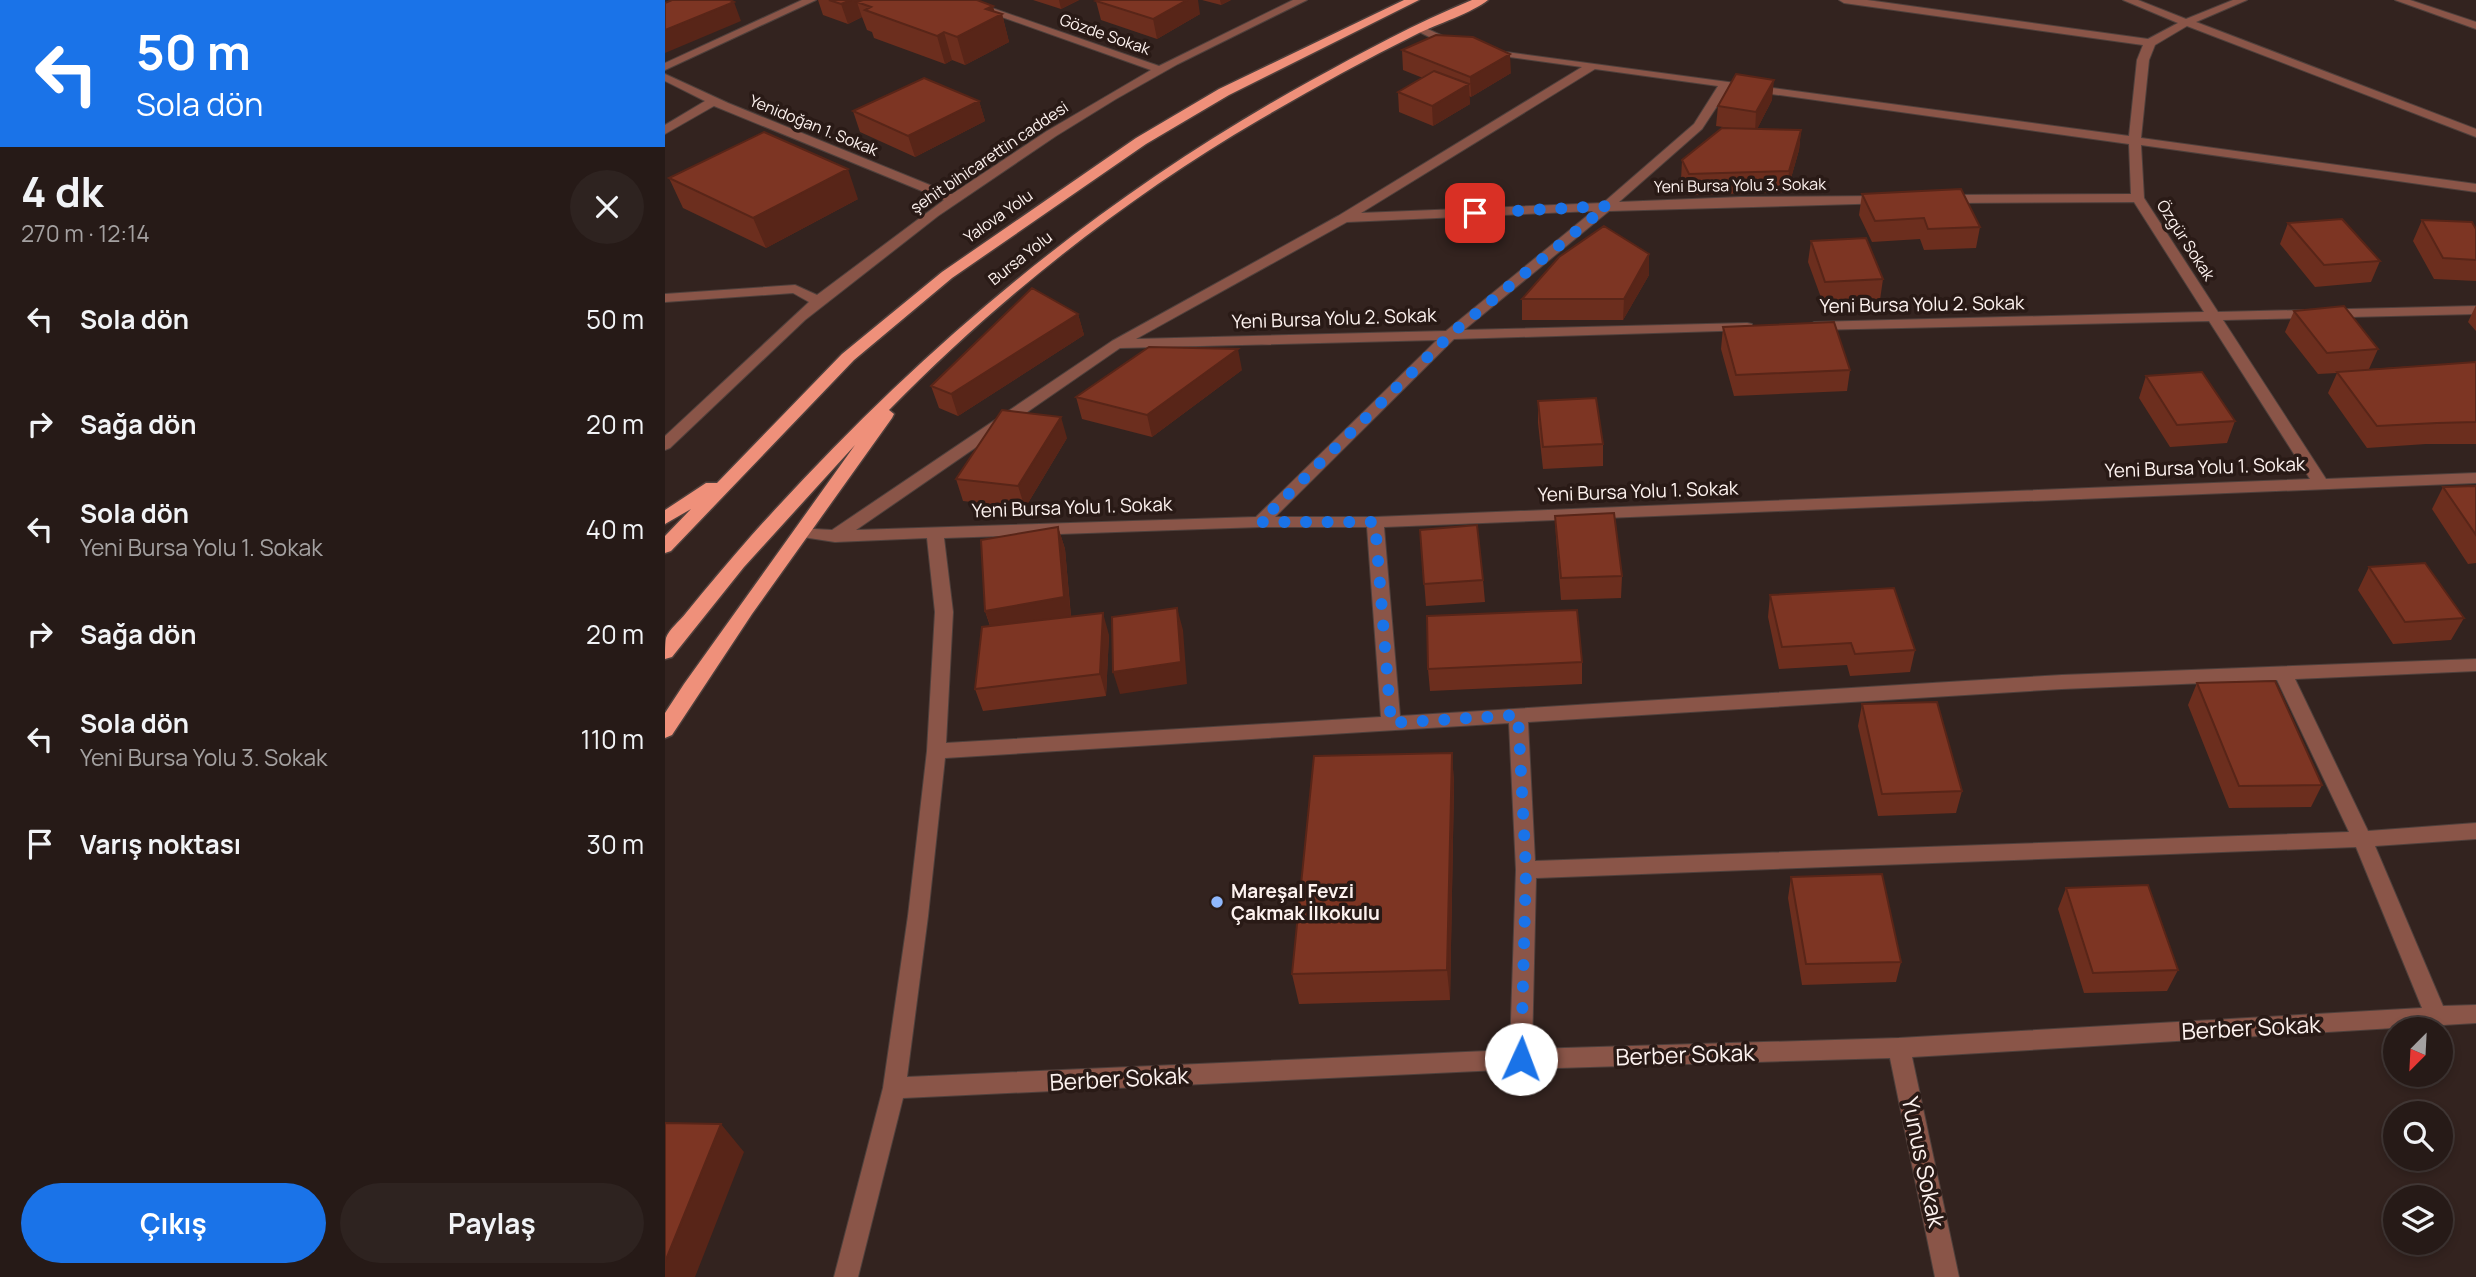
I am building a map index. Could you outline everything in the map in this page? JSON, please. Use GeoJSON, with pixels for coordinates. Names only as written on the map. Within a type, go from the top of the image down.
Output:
{"type":"FeatureCollection","features":[{"type":"Feature","properties":{"kind":"highway","name":"Yalova Yolu"},"geometry":{"type":"LineString","coordinates":[[665,547],[848,357],[958,267],[1141,141],[1224,92],[1413,0]]}},
{"type":"Feature","properties":{"kind":"highway","name":"Bursa Yolu"},"geometry":{"type":"LineString","coordinates":[[665,652],[768,527],[851,435],[917,370],[987,308],[1159,176],[1246,119],[1419,28],[1482,0]]}},
{"type":"Feature","properties":{"kind":"highway"},"geometry":{"type":"LineString","coordinates":[[665,730],[693,684],[765,581],[917,370]]}},
{"type":"Feature","properties":{"kind":"highway"},"geometry":{"type":"LineString","coordinates":[[665,518],[739,469]]}},
{"type":"Feature","properties":{"kind":"street"},"geometry":{"type":"LineString","coordinates":[[665,67],[811,0]]}},
{"type":"Feature","properties":{"kind":"street","name":"Gözde Sokak"},"geometry":{"type":"LineString","coordinates":[[959,0],[1161,70]]}},
{"type":"Feature","properties":{"kind":"street","name":"şehit bihicarettin caddesi"},"geometry":{"type":"LineString","coordinates":[[665,445],[818,301],[952,199],[1052,134],[1161,70],[1219,38],[1302,0]]}},
{"type":"Feature","properties":{"kind":"street"},"geometry":{"type":"LineString","coordinates":[[1844,0],[2150,43],[2185,23],[2242,0]]}},
{"type":"Feature","properties":{"kind":"street"},"geometry":{"type":"LineString","coordinates":[[2128,0],[2476,133]]}},
{"type":"Feature","properties":{"kind":"street"},"geometry":{"type":"LineString","coordinates":[[2400,0],[2476,26]]}},
{"type":"Feature","properties":{"kind":"street"},"geometry":{"type":"LineString","coordinates":[[1419,28],[1456,47],[2476,188]]}},
{"type":"Feature","properties":{"kind":"street","name":"Özgür Sokak"},"geometry":{"type":"LineString","coordinates":[[2150,43],[2143,60],[2134,141],[2138,198],[2321,484]]}},
{"type":"Feature","properties":{"kind":"street"},"geometry":{"type":"LineString","coordinates":[[835,536],[1117,344],[1343,219],[1591,67]]}},
{"type":"Feature","properties":{"kind":"street","name":"Yenidoğan 1. Sokak"},"geometry":{"type":"LineString","coordinates":[[665,77],[714,101],[952,199]]}},
{"type":"Feature","properties":{"kind":"street"},"geometry":{"type":"LineString","coordinates":[[1260,522],[1452,333],[1607,206],[1698,126],[1725,85]]}},
{"type":"Feature","properties":{"kind":"street"},"geometry":{"type":"LineString","coordinates":[[665,130],[714,101]]}},
{"type":"Feature","properties":{"kind":"street"},"geometry":{"type":"LineString","coordinates":[[1932,199],[2138,198]]}},
{"type":"Feature","properties":{"kind":"street","name":"Yeni Bursa Yolu 3. Sokak"},"geometry":{"type":"LineString","coordinates":[[1343,219],[1740,201],[1905,200]]}},
{"type":"Feature","properties":{"kind":"street"},"geometry":{"type":"LineString","coordinates":[[665,298],[795,289],[818,301]]}},
{"type":"Feature","properties":{"kind":"street","name":"Yeni Bursa Yolu 2. Sokak"},"geometry":{"type":"LineString","coordinates":[[1798,326],[2476,310]]}},
{"type":"Feature","properties":{"kind":"street","name":"Yeni Bursa Yolu 2. Sokak"},"geometry":{"type":"LineString","coordinates":[[1117,344],[1452,333],[1757,327]]}},
{"type":"Feature","properties":{"kind":"street","name":"Yeni Bursa Yolu 1. Sokak"},"geometry":{"type":"LineString","coordinates":[[802,532],[835,536],[1260,522],[1375,522],[2476,478]]}},
{"type":"Feature","properties":{"kind":"street"},"geometry":{"type":"LineString","coordinates":[[1375,522],[1391,723]]}},
{"type":"Feature","properties":{"kind":"street"},"geometry":{"type":"LineString","coordinates":[[846,1277],[894,1088],[918,916],[936,751],[944,612],[935,534]]}},
{"type":"Feature","properties":{"kind":"street"},"geometry":{"type":"LineString","coordinates":[[936,751],[2048,683],[2476,665]]}},
{"type":"Feature","properties":{"kind":"street"},"geometry":{"type":"LineString","coordinates":[[2283,673],[2361,839],[2436,1016]]}},
{"type":"Feature","properties":{"kind":"street"},"geometry":{"type":"LineString","coordinates":[[1518,715],[1526,870],[1521,1059]]}},
{"type":"Feature","properties":{"kind":"street"},"geometry":{"type":"LineString","coordinates":[[1526,870],[2361,839],[2476,831]]}},
{"type":"Feature","properties":{"kind":"street","name":"Berber Sokak"},"geometry":{"type":"LineString","coordinates":[[894,1088],[1521,1059],[1899,1048],[2476,1014]]}},
{"type":"Feature","properties":{"kind":"street","name":"Yunus Sokak"},"geometry":{"type":"LineString","coordinates":[[1899,1048],[1947,1277]]}},
{"type":"Feature","properties":{"kind":"building"},"geometry":{"type":"Polygon","coordinates":[[[672,0],[734,2],[665,30],[665,3],[672,0]]]}},
{"type":"Feature","properties":{"kind":"building"},"geometry":{"type":"Polygon","coordinates":[[[829,0],[851,0],[841,4],[829,0]]]}},
{"type":"Feature","properties":{"kind":"building"},"geometry":{"type":"Polygon","coordinates":[[[977,0],[993,6],[986,9],[1002,14],[957,37],[944,32],[937,36],[865,10],[871,7],[857,2],[977,0]]]}},
{"type":"Feature","properties":{"kind":"building"},"geometry":{"type":"Polygon","coordinates":[[[1187,0],[1153,19],[1096,1],[1187,0]]]}},
{"type":"Feature","properties":{"kind":"building"},"geometry":{"type":"Polygon","coordinates":[[[1436,35],[1473,37],[1510,54],[1470,77],[1402,50],[1436,35]]]}},
{"type":"Feature","properties":{"kind":"building"},"geometry":{"type":"Polygon","coordinates":[[[1434,71],[1469,84],[1432,106],[1398,92],[1434,71]]]}},
{"type":"Feature","properties":{"kind":"building"},"geometry":{"type":"Polygon","coordinates":[[[1736,74],[1774,80],[1756,112],[1718,106],[1736,74]]]}},
{"type":"Feature","properties":{"kind":"building"},"geometry":{"type":"Polygon","coordinates":[[[924,78],[979,101],[908,136],[853,111],[924,78]]]}},
{"type":"Feature","properties":{"kind":"building"},"geometry":{"type":"Polygon","coordinates":[[[1722,128],[1801,130],[1789,171],[1689,174],[1682,160],[1722,128]]]}},
{"type":"Feature","properties":{"kind":"building"},"geometry":{"type":"Polygon","coordinates":[[[764,132],[848,169],[753,218],[669,178],[764,132]]]}},
{"type":"Feature","properties":{"kind":"building"},"geometry":{"type":"Polygon","coordinates":[[[1961,189],[1980,227],[1928,229],[1924,218],[1875,221],[1862,194],[1961,189]]]}},
{"type":"Feature","properties":{"kind":"building"},"geometry":{"type":"Polygon","coordinates":[[[2342,219],[2380,261],[2324,265],[2288,223],[2342,219]]]}},
{"type":"Feature","properties":{"kind":"building"},"geometry":{"type":"Polygon","coordinates":[[[2422,220],[2472,222],[2476,229],[2476,260],[2443,258],[2422,220]]]}},
{"type":"Feature","properties":{"kind":"building"},"geometry":{"type":"Polygon","coordinates":[[[1604,226],[1649,254],[1624,299],[1522,299],[1559,257],[1604,226]]]}},
{"type":"Feature","properties":{"kind":"building"},"geometry":{"type":"Polygon","coordinates":[[[1866,238],[1883,279],[1825,282],[1811,241],[1866,238]]]}},
{"type":"Feature","properties":{"kind":"building"},"geometry":{"type":"Polygon","coordinates":[[[1032,288],[1078,314],[951,394],[931,386],[1032,288]]]}},
{"type":"Feature","properties":{"kind":"building"},"geometry":{"type":"Polygon","coordinates":[[[2344,306],[2378,349],[2327,353],[2294,311],[2344,306]]]}},
{"type":"Feature","properties":{"kind":"building"},"geometry":{"type":"Polygon","coordinates":[[[1834,322],[1850,370],[1736,375],[1723,327],[1834,322]]]}},
{"type":"Feature","properties":{"kind":"building"},"geometry":{"type":"Polygon","coordinates":[[[1149,347],[1238,349],[1147,415],[1076,397],[1149,347]]]}},
{"type":"Feature","properties":{"kind":"building"},"geometry":{"type":"Polygon","coordinates":[[[2476,362],[2476,422],[2377,426],[2337,372],[2476,362]]]}},
{"type":"Feature","properties":{"kind":"building"},"geometry":{"type":"Polygon","coordinates":[[[2202,372],[2235,421],[2177,425],[2146,376],[2202,372]]]}},
{"type":"Feature","properties":{"kind":"building"},"geometry":{"type":"Polygon","coordinates":[[[1596,398],[1603,444],[1543,447],[1538,401],[1596,398]]]}},
{"type":"Feature","properties":{"kind":"building"},"geometry":{"type":"Polygon","coordinates":[[[1002,410],[1061,417],[1018,486],[956,479],[1002,410]]]}},
{"type":"Feature","properties":{"kind":"building"},"geometry":{"type":"Polygon","coordinates":[[[2476,486],[2476,535],[2443,487],[2476,486]]]}},
{"type":"Feature","properties":{"kind":"building"},"geometry":{"type":"Polygon","coordinates":[[[1614,513],[1622,576],[1561,578],[1555,516],[1614,513]]]}},
{"type":"Feature","properties":{"kind":"building"},"geometry":{"type":"Polygon","coordinates":[[[1477,525],[1483,580],[1424,584],[1420,530],[1477,525]]]}},
{"type":"Feature","properties":{"kind":"building"},"geometry":{"type":"Polygon","coordinates":[[[1058,527],[1064,597],[985,611],[981,540],[1058,527]]]}},
{"type":"Feature","properties":{"kind":"building"},"geometry":{"type":"Polygon","coordinates":[[[2425,563],[2464,618],[2405,622],[2369,567],[2425,563]]]}},
{"type":"Feature","properties":{"kind":"building"},"geometry":{"type":"Polygon","coordinates":[[[1894,588],[1915,650],[1855,654],[1851,643],[1782,647],[1770,595],[1894,588]]]}},
{"type":"Feature","properties":{"kind":"building"},"geometry":{"type":"Polygon","coordinates":[[[1177,608],[1181,662],[1113,672],[1112,617],[1177,608]]]}},
{"type":"Feature","properties":{"kind":"building"},"geometry":{"type":"Polygon","coordinates":[[[1577,610],[1582,662],[1428,669],[1427,616],[1577,610]]]}},
{"type":"Feature","properties":{"kind":"building"},"geometry":{"type":"Polygon","coordinates":[[[1103,613],[1100,674],[975,689],[982,627],[1103,613]]]}},
{"type":"Feature","properties":{"kind":"building"},"geometry":{"type":"Polygon","coordinates":[[[2275,681],[2322,785],[2239,786],[2197,683],[2275,681]]]}},
{"type":"Feature","properties":{"kind":"building"},"geometry":{"type":"Polygon","coordinates":[[[1937,702],[1962,791],[1882,794],[1862,704],[1937,702]]]}},
{"type":"Feature","properties":{"kind":"building"},"geometry":{"type":"Polygon","coordinates":[[[1452,753],[1447,970],[1292,974],[1314,756],[1452,753]]]}},
{"type":"Feature","properties":{"kind":"building"},"geometry":{"type":"Polygon","coordinates":[[[1882,874],[1901,962],[1806,964],[1791,877],[1882,874]]]}},
{"type":"Feature","properties":{"kind":"building"},"geometry":{"type":"Polygon","coordinates":[[[2148,885],[2178,970],[2093,973],[2066,888],[2148,885]]]}},
{"type":"Feature","properties":{"kind":"building"},"geometry":{"type":"Polygon","coordinates":[[[665,1123],[721,1124],[665,1262],[665,1123]]]}},
{"type":"Feature","properties":{"kind":"place","name":"Mareşal Fevzi Çakmak İlkokulu"},"geometry":{"type":"Point","coordinates":[1217,902]}},
{"type":"Feature","properties":{"kind":"route"},"geometry":{"type":"LineString","coordinates":[[1475,213],[1607,206],[1452,333],[1260,522],[1375,522],[1391,723],[1518,715],[1526,870],[1521,1059]]}}]}
